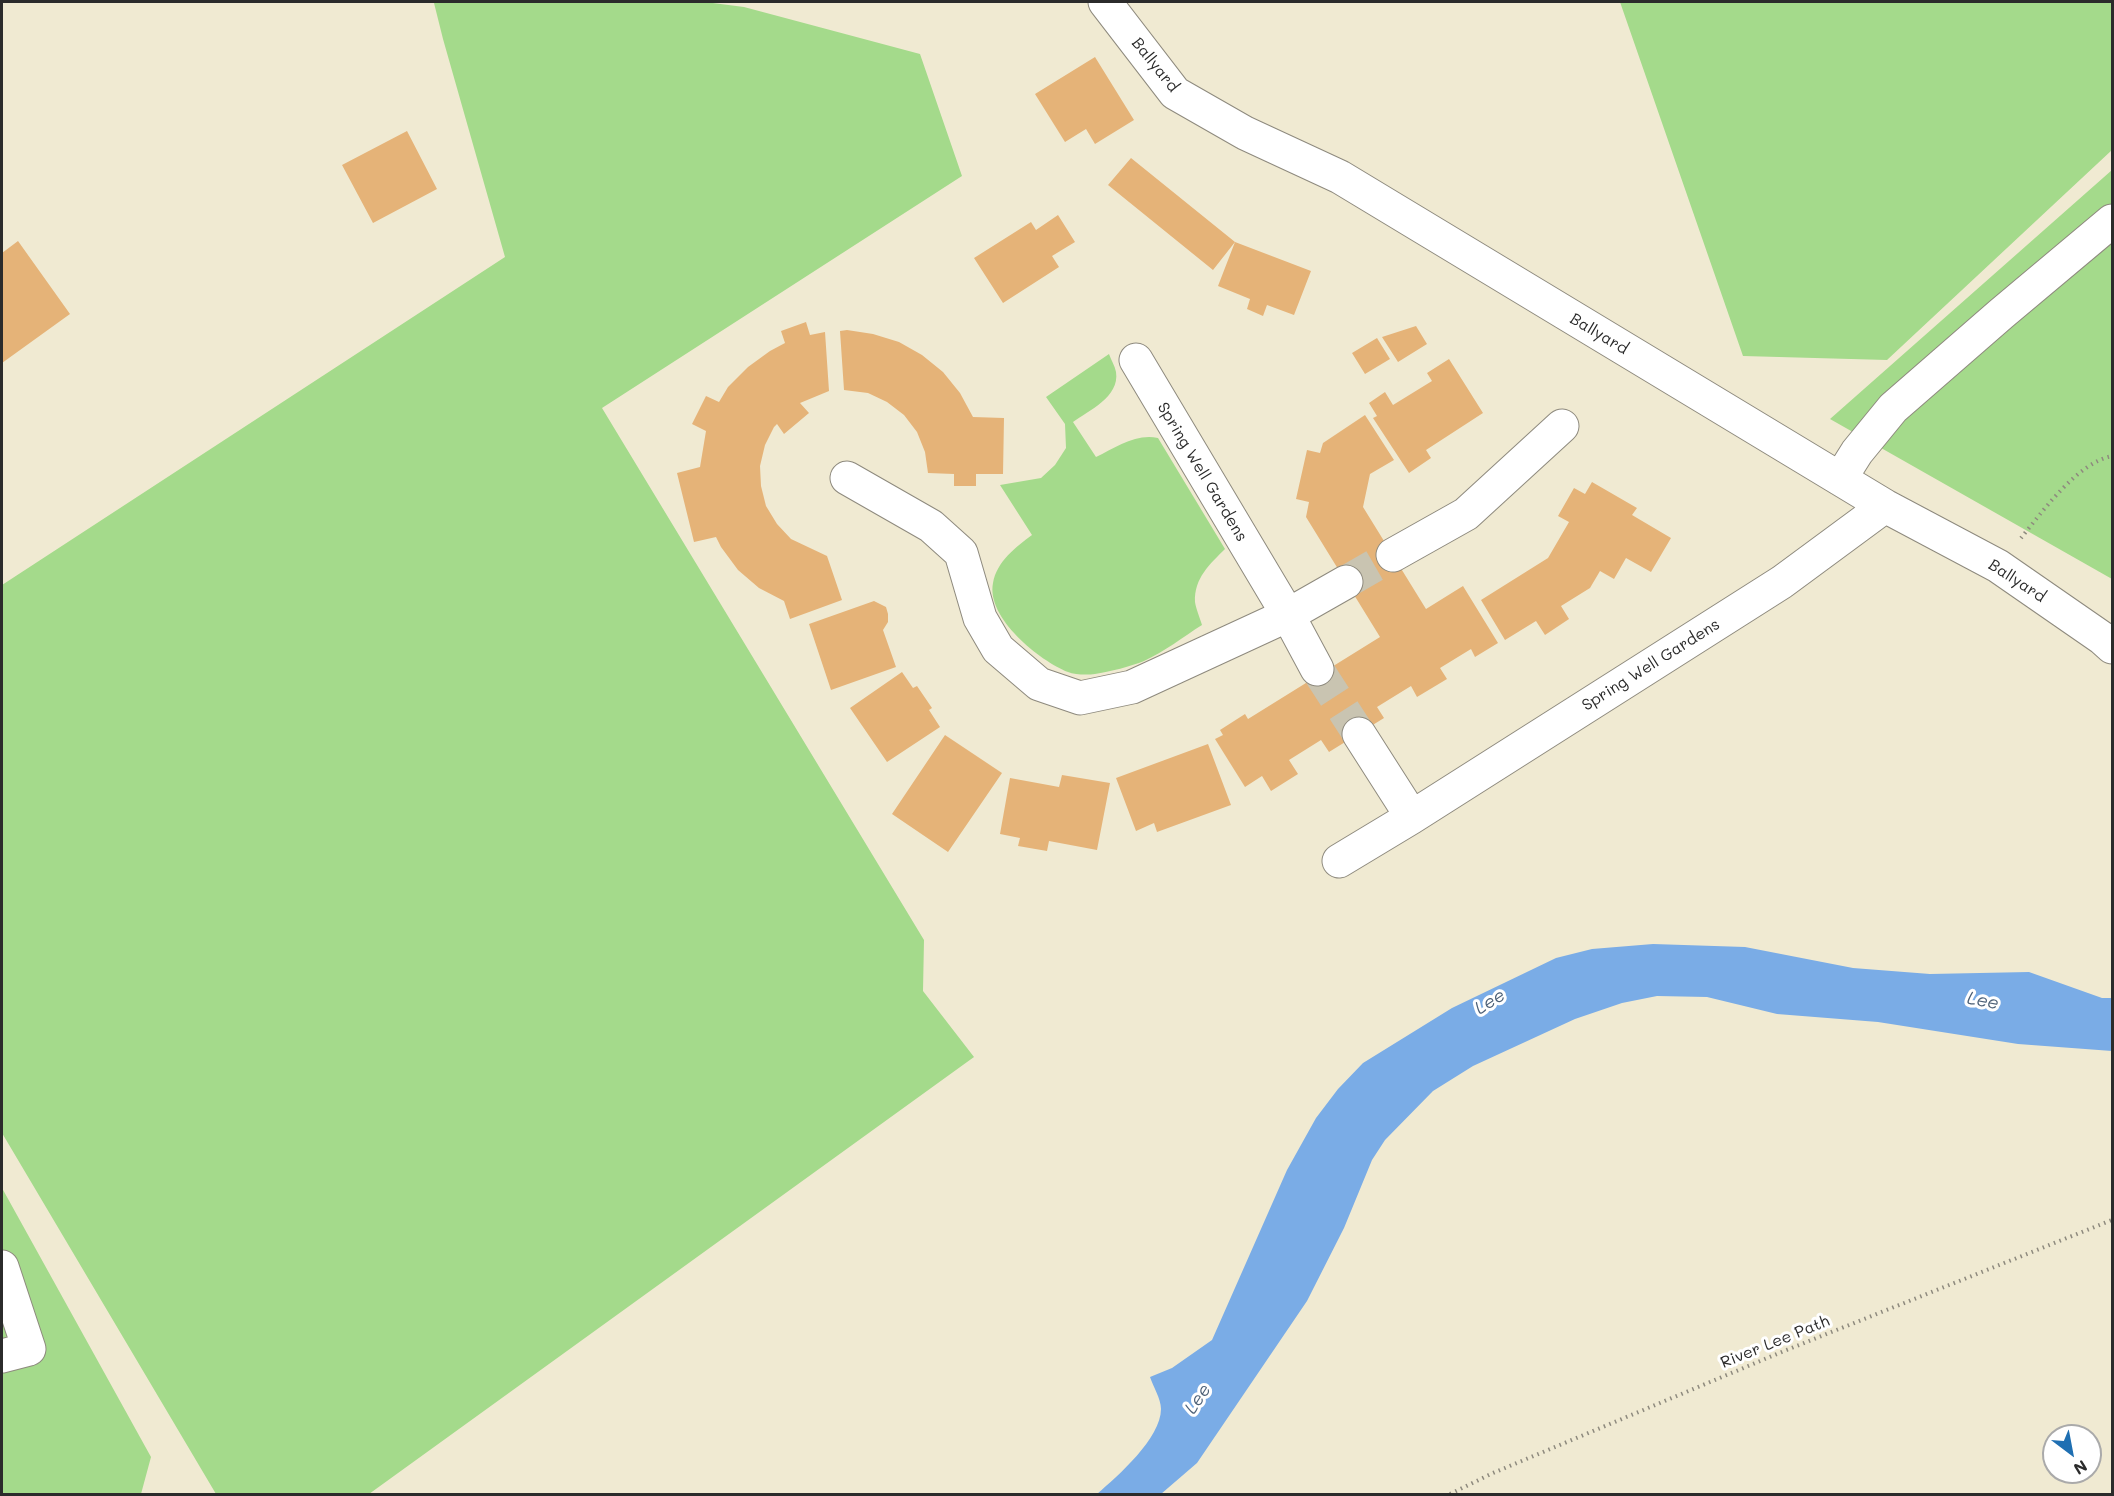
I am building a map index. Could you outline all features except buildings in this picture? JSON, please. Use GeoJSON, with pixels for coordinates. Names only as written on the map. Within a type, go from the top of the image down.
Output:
{"type":"FeatureCollection","features":[{"type":"Feature","properties":{"kind":"street","name":"Ballyard"},"geometry":{"type":"LineString","coordinates":[[1106,2],[1175,93],[1245,133],[1340,177],[1885,506],[1998,566],[2112,647]]}},
{"type":"Feature","properties":{"kind":"street"},"geometry":{"type":"LineString","coordinates":[[1840,479],[1857,452],[1893,408],[2112,221]]}},
{"type":"Feature","properties":{"kind":"street","name":"Spring Well Gardens"},"geometry":{"type":"LineString","coordinates":[[1136,360],[1288,615],[1317,669]]}},
{"type":"Feature","properties":{"kind":"street"},"geometry":{"type":"LineString","coordinates":[[1393,555],[1467,514],[1562,426]]}},
{"type":"Feature","properties":{"kind":"street"},"geometry":{"type":"LineString","coordinates":[[848,478],[931,526],[961,553],[980,618],[998,649],[1039,684],[1080,698],[1132,687],[1288,615],[1346,582]]}},
{"type":"Feature","properties":{"kind":"street","name":"Spring Well Gardens"},"geometry":{"type":"LineString","coordinates":[[1339,861],[1782,582],[1885,506]]}},
{"type":"Feature","properties":{"kind":"street"},"geometry":{"type":"LineString","coordinates":[[1359,734],[1412,817]]}},
{"type":"Feature","properties":{"kind":"street"},"geometry":{"type":"LineString","coordinates":[[2,1267],[28,1349],[2,1356]]}},
{"type":"Feature","properties":{"kind":"path"},"geometry":{"type":"LineString","coordinates":[[1998,566],[2063,487],[2101,459],[2112,456]]}},
{"type":"Feature","properties":{"kind":"path","name":"River Lee Path"},"geometry":{"type":"LineString","coordinates":[[1450,1494],[1493,1473],[1784,1351],[2112,1220]]}},
{"type":"Feature","properties":{"kind":"green space"},"geometry":{"type":"Polygon","coordinates":[[[705,2],[744,7],[920,54],[962,176],[602,408],[924,940],[923,991],[974,1057],[369,1494],[216,1494],[2,1133],[2,585],[505,257],[434,3],[705,2]]]}},
{"type":"Feature","properties":{"kind":"green space"},"geometry":{"type":"Polygon","coordinates":[[[1620,2],[2112,2],[2112,150],[1887,360],[1743,356],[1620,2]]]}},
{"type":"Feature","properties":{"kind":"green space"},"geometry":{"type":"Polygon","coordinates":[[[2112,170],[2112,579],[1830,419],[2112,170]]]}},
{"type":"Feature","properties":{"kind":"green space"},"geometry":{"type":"Polygon","coordinates":[[[1109,354],[1116,372],[1113,389],[1102,402],[1073,422],[1096,457],[1134,439],[1158,438],[1225,549],[1204,572],[1197,586],[1195,602],[1202,625],[1144,661],[1107,672],[1078,674],[1056,666],[1030,648],[1006,624],[998,610],[993,596],[995,575],[1008,555],[1032,535],[1000,485],[1041,478],[1055,465],[1066,448],[1065,424],[1046,397],[1109,354]]]}},
{"type":"Feature","properties":{"kind":"green space"},"geometry":{"type":"Polygon","coordinates":[[[2,1188],[151,1457],[141,1494],[2,1494],[2,1188]]]}},
{"type":"Feature","properties":{"kind":"water","name":"Lee"},"geometry":{"type":"Polygon","coordinates":[[[1653,944],[1745,947],[1853,968],[1930,974],[2029,972],[2102,998],[2112,998],[2112,1051],[2018,1044],[1878,1022],[1777,1014],[1707,997],[1657,996],[1622,1003],[1575,1019],[1473,1066],[1433,1091],[1385,1140],[1372,1160],[1344,1228],[1307,1301],[1197,1463],[1161,1494],[1097,1494],[1137,1456],[1154,1432],[1159,1420],[1161,1405],[1150,1377],[1172,1368],[1212,1340],[1287,1170],[1316,1118],[1338,1089],[1363,1063],[1452,1008],[1556,958],[1592,949],[1653,944]]]}},
{"type":"Feature","properties":{"kind":"tunnel"},"geometry":{"type":"LineString","coordinates":[[1346,582],[1393,555]]}},
{"type":"Feature","properties":{"kind":"tunnel"},"geometry":{"type":"LineString","coordinates":[[1317,669],[1359,734]]}}]}
